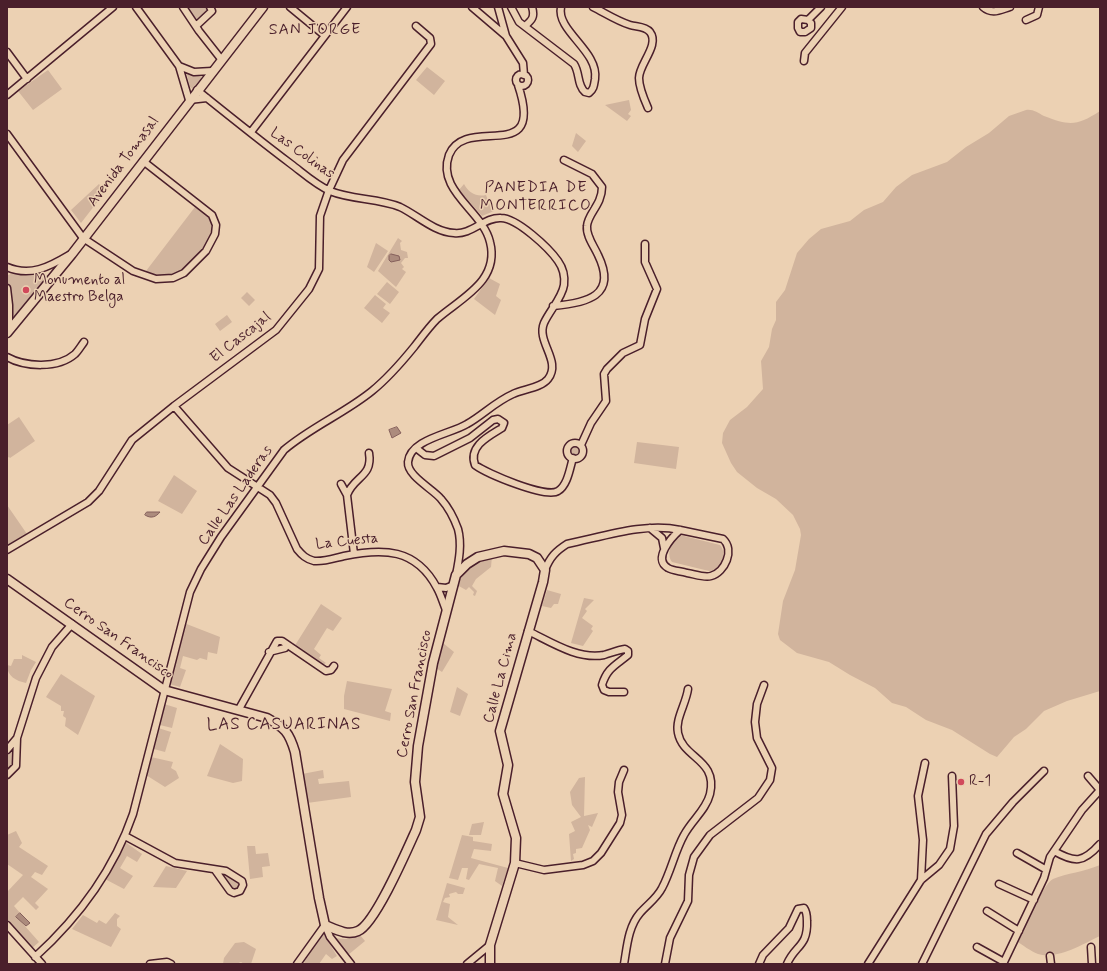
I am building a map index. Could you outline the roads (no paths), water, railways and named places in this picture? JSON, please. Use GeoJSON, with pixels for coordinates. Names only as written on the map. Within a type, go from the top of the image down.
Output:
{"type":"FeatureCollection","features":[{"type":"Feature","properties":{"kind":"street"},"geometry":{"type":"LineString","coordinates":[[7,95],[113,7]]}},
{"type":"Feature","properties":{"kind":"street"},"geometry":{"type":"LineString","coordinates":[[136,7],[179,66],[189,100],[207,98]]}},
{"type":"Feature","properties":{"kind":"street"},"geometry":{"type":"LineString","coordinates":[[183,7],[221,59]]}},
{"type":"Feature","properties":{"kind":"street"},"geometry":{"type":"LineString","coordinates":[[196,26],[212,11],[210,7]]}},
{"type":"Feature","properties":{"kind":"street","name":"Avenida Tomasal"},"geometry":{"type":"LineString","coordinates":[[8,332],[72,254],[189,100],[263,7]]}},
{"type":"Feature","properties":{"kind":"street"},"geometry":{"type":"LineString","coordinates":[[290,7],[324,35]]}},
{"type":"Feature","properties":{"kind":"street"},"geometry":{"type":"LineString","coordinates":[[251,132],[347,7]]}},
{"type":"Feature","properties":{"kind":"street"},"geometry":{"type":"LineString","coordinates":[[472,7],[506,36]]}},
{"type":"Feature","properties":{"kind":"street"},"geometry":{"type":"LineString","coordinates":[[498,7],[506,36],[523,63],[524,75],[528,79],[526,85],[518,85],[516,78],[524,75]]}},
{"type":"Feature","properties":{"kind":"street"},"geometry":{"type":"LineString","coordinates":[[511,7],[519,22],[574,64],[578,72],[582,90],[584,92],[589,92],[594,86],[596,68],[561,19],[561,7]]}},
{"type":"Feature","properties":{"kind":"street"},"geometry":{"type":"LineString","coordinates":[[525,26],[532,20],[534,14],[532,7]]}},
{"type":"Feature","properties":{"kind":"street"},"geometry":{"type":"LineString","coordinates":[[593,7],[628,24],[644,27],[650,32],[653,38],[652,45],[644,62],[639,78],[648,108]]}},
{"type":"Feature","properties":{"kind":"street"},"geometry":{"type":"LineString","coordinates":[[808,20],[821,7]]}},
{"type":"Feature","properties":{"kind":"street"},"geometry":{"type":"LineString","coordinates":[[804,61],[805,53],[842,7]]}},
{"type":"Feature","properties":{"kind":"street"},"geometry":{"type":"LineString","coordinates":[[983,7],[989,12],[1010,7]]}},
{"type":"Feature","properties":{"kind":"street"},"geometry":{"type":"LineString","coordinates":[[1026,20],[1037,15],[1039,7]]}},
{"type":"Feature","properties":{"kind":"street","name":"El Cascajal"},"geometry":{"type":"LineString","coordinates":[[7,550],[88,502],[99,490],[132,440],[174,406],[276,330],[309,289],[319,269],[320,216],[329,190],[343,160],[431,44],[430,38],[416,26]]}},
{"type":"Feature","properties":{"kind":"street"},"geometry":{"type":"LineString","coordinates":[[7,52],[27,79]]}},
{"type":"Feature","properties":{"kind":"street"},"geometry":{"type":"LineString","coordinates":[[179,66],[194,72],[212,71]]}},
{"type":"Feature","properties":{"kind":"street","name":"Calle Las Laderas"},"geometry":{"type":"LineString","coordinates":[[35,957],[58,936],[80,911],[125,836],[133,814],[190,592],[201,569],[222,537],[284,450],[298,438],[372,392],[400,364],[437,319],[466,298],[480,285],[487,270],[492,253],[490,241],[482,223],[450,183],[447,172],[449,154],[454,147],[471,138],[510,134],[516,131],[524,122],[522,98],[518,85]]}},
{"type":"Feature","properties":{"kind":"street","name":"Calle Las Laderas"},"geometry":{"type":"LineString","coordinates":[[522,98],[526,85]]}},
{"type":"Feature","properties":{"kind":"street","name":"Las Colinas"},"geometry":{"type":"LineString","coordinates":[[197,90],[329,190],[386,203],[401,208],[442,231],[453,233],[464,233],[494,218],[504,218],[513,221],[539,240],[558,260],[564,276],[564,286],[554,306]]}},
{"type":"Feature","properties":{"kind":"street"},"geometry":{"type":"LineString","coordinates":[[7,134],[84,238],[133,271],[156,279],[173,278],[184,273],[206,251],[215,234],[216,225],[212,215],[143,161]]}},
{"type":"Feature","properties":{"kind":"street"},"geometry":{"type":"LineString","coordinates":[[564,160],[592,174],[602,187],[600,202],[587,226],[588,235],[603,266],[605,276],[600,291],[593,298],[576,304],[554,306],[542,330],[543,341],[552,362],[548,380],[541,385],[511,394],[494,404],[465,426],[439,435],[416,448],[425,455],[434,456],[470,438],[493,420],[498,419],[504,423],[502,428],[477,447],[473,459],[475,465],[514,483],[548,493],[558,491],[562,487],[573,458]]}},
{"type":"Feature","properties":{"kind":"street"},"geometry":{"type":"LineString","coordinates":[[573,458],[578,458],[582,455],[583,450],[581,445],[591,423],[606,401],[604,374],[607,369],[624,353],[635,348],[641,341],[645,319],[657,289],[645,262],[645,244]]}},
{"type":"Feature","properties":{"kind":"street"},"geometry":{"type":"LineString","coordinates":[[7,268],[22,271],[42,269],[72,254]]}},
{"type":"Feature","properties":{"kind":"street"},"geometry":{"type":"LineString","coordinates":[[7,288],[8,332]]}},
{"type":"Feature","properties":{"kind":"street"},"geometry":{"type":"LineString","coordinates":[[7,357],[37,366],[59,362],[74,355],[84,342]]}},
{"type":"Feature","properties":{"kind":"street","name":"La Cuesta"},"geometry":{"type":"LineString","coordinates":[[174,406],[228,468],[270,495],[276,503],[301,555],[316,561],[375,551],[389,551],[402,555],[423,568],[437,588],[446,610]]}},
{"type":"Feature","properties":{"kind":"street"},"geometry":{"type":"LineString","coordinates":[[573,458],[568,452],[569,445],[574,443],[581,445]]}},
{"type":"Feature","properties":{"kind":"street","name":"Cerro San Francisco"},"geometry":{"type":"LineString","coordinates":[[7,579],[164,690],[239,709],[267,718],[281,726],[290,735],[295,752],[319,898],[325,925],[348,933],[357,932],[367,926],[378,906],[416,830],[420,817],[416,782],[418,746],[433,663],[446,610],[454,585],[460,552],[458,530],[443,501],[411,472],[408,460],[416,448]]}},
{"type":"Feature","properties":{"kind":"street"},"geometry":{"type":"LineString","coordinates":[[347,495],[349,490],[368,470],[370,464],[369,452]]}},
{"type":"Feature","properties":{"kind":"street"},"geometry":{"type":"LineString","coordinates":[[341,484],[347,495],[354,554]]}},
{"type":"Feature","properties":{"kind":"street"},"geometry":{"type":"LineString","coordinates":[[545,570],[550,558],[558,550],[568,544],[650,528],[680,530],[723,539],[728,543],[730,549],[728,559],[716,573],[710,576],[703,576],[668,568],[664,563],[662,556],[664,548],[662,538],[658,533],[650,528]]}},
{"type":"Feature","properties":{"kind":"street"},"geometry":{"type":"LineString","coordinates":[[664,548],[680,530]]}},
{"type":"Feature","properties":{"kind":"street"},"geometry":{"type":"LineString","coordinates":[[456,575],[467,564],[478,557],[504,551],[529,554],[537,558],[545,570]]}},
{"type":"Feature","properties":{"kind":"street","name":"Calle La Cima"},"geometry":{"type":"LineString","coordinates":[[490,964],[490,945],[515,863],[516,838],[503,794],[508,765],[500,731],[543,582],[545,570]]}},
{"type":"Feature","properties":{"kind":"street"},"geometry":{"type":"LineString","coordinates":[[437,588],[446,588],[454,585]]}},
{"type":"Feature","properties":{"kind":"street"},"geometry":{"type":"LineString","coordinates":[[7,775],[16,766],[17,738],[36,678],[52,647],[72,624]]}},
{"type":"Feature","properties":{"kind":"street"},"geometry":{"type":"LineString","coordinates":[[528,631],[558,646],[583,655],[603,655],[625,649],[628,651],[628,655],[616,662],[610,669],[602,685],[604,690],[608,692],[624,692]]}},
{"type":"Feature","properties":{"kind":"street"},"geometry":{"type":"LineString","coordinates":[[239,709],[269,652],[277,641],[282,641],[326,671],[330,670],[334,666]]}},
{"type":"Feature","properties":{"kind":"street"},"geometry":{"type":"LineString","coordinates":[[269,652],[285,648],[286,644]]}},
{"type":"Feature","properties":{"kind":"street"},"geometry":{"type":"LineString","coordinates":[[665,964],[670,938],[688,901],[689,875],[694,857],[701,845],[710,835],[758,798],[770,780],[772,768],[757,738],[755,722],[757,704],[764,685]]}},
{"type":"Feature","properties":{"kind":"street"},"geometry":{"type":"LineString","coordinates":[[624,964],[630,930],[634,921],[657,896],[662,888],[684,834],[705,807],[710,795],[711,781],[707,769],[687,749],[678,734],[679,718],[684,707],[688,689]]}},
{"type":"Feature","properties":{"kind":"street"},"geometry":{"type":"LineString","coordinates":[[8,749],[17,738]]}},
{"type":"Feature","properties":{"kind":"street"},"geometry":{"type":"LineString","coordinates":[[8,749],[17,750]]}},
{"type":"Feature","properties":{"kind":"street"},"geometry":{"type":"LineString","coordinates":[[921,880],[923,840],[918,796],[925,763]]}},
{"type":"Feature","properties":{"kind":"street"},"geometry":{"type":"LineString","coordinates":[[515,863],[544,870],[583,865],[593,861],[601,853],[620,823],[622,815],[618,792],[619,782],[624,770]]}},
{"type":"Feature","properties":{"kind":"street"},"geometry":{"type":"LineString","coordinates":[[922,964],[986,834],[1013,802],[1044,771]]}},
{"type":"Feature","properties":{"kind":"street"},"geometry":{"type":"LineString","coordinates":[[868,964],[921,880],[946,857],[953,840],[954,826],[952,776]]}},
{"type":"Feature","properties":{"kind":"street"},"geometry":{"type":"LineString","coordinates":[[976,947],[1004,963],[1044,878],[1045,869],[1054,851],[1082,810],[1100,790],[1088,776]]}},
{"type":"Feature","properties":{"kind":"street"},"geometry":{"type":"LineString","coordinates":[[125,836],[175,863],[226,871],[239,879],[243,885],[240,891],[234,893],[230,891],[215,870]]}},
{"type":"Feature","properties":{"kind":"street"},"geometry":{"type":"LineString","coordinates":[[1054,851],[1073,860],[1081,860],[1092,854],[1100,844]]}},
{"type":"Feature","properties":{"kind":"street"},"geometry":{"type":"LineString","coordinates":[[1017,853],[1045,869]]}},
{"type":"Feature","properties":{"kind":"street"},"geometry":{"type":"LineString","coordinates":[[999,884],[1034,900]]}},
{"type":"Feature","properties":{"kind":"street"},"geometry":{"type":"LineString","coordinates":[[759,964],[763,955],[789,928],[797,911],[804,908],[806,914],[806,936],[800,948],[787,964]]}},
{"type":"Feature","properties":{"kind":"street"},"geometry":{"type":"LineString","coordinates":[[987,911],[1019,931]]}},
{"type":"Feature","properties":{"kind":"street"},"geometry":{"type":"LineString","coordinates":[[7,925],[42,964]]}},
{"type":"Feature","properties":{"kind":"street"},"geometry":{"type":"LineString","coordinates":[[297,964],[325,925]]}},
{"type":"Feature","properties":{"kind":"street"},"geometry":{"type":"LineString","coordinates":[[325,925],[330,937],[351,964]]}},
{"type":"Feature","properties":{"kind":"street"},"geometry":{"type":"LineString","coordinates":[[467,964],[490,945]]}},
{"type":"Feature","properties":{"kind":"street"},"geometry":{"type":"LineString","coordinates":[[1091,947],[1092,964]]}},
{"type":"Feature","properties":{"kind":"street"},"geometry":{"type":"LineString","coordinates":[[1050,956],[1051,964]]}},
{"type":"Feature","properties":{"kind":"street"},"geometry":{"type":"LineString","coordinates":[[150,964],[167,962],[171,964]]}},
{"type":"Feature","properties":{"kind":"place","name":"Monumento al Maestro Belga"},"geometry":{"type":"Point","coordinates":[26,290]}},
{"type":"Feature","properties":{"kind":"place","name":"R-1"},"geometry":{"type":"Point","coordinates":[961,782]}},
{"type":"Feature","properties":{"kind":"district","name":"SAN JORGE"},"geometry":{"type":"Point","coordinates":[315,31]}},
{"type":"Feature","properties":{"kind":"district","name":"PANEDIA DE MONTERRICO"},"geometry":{"type":"Point","coordinates":[536,198]}},
{"type":"Feature","properties":{"kind":"district","name":"LAS CASUARINAS"},"geometry":{"type":"Point","coordinates":[284,725]}}]}
